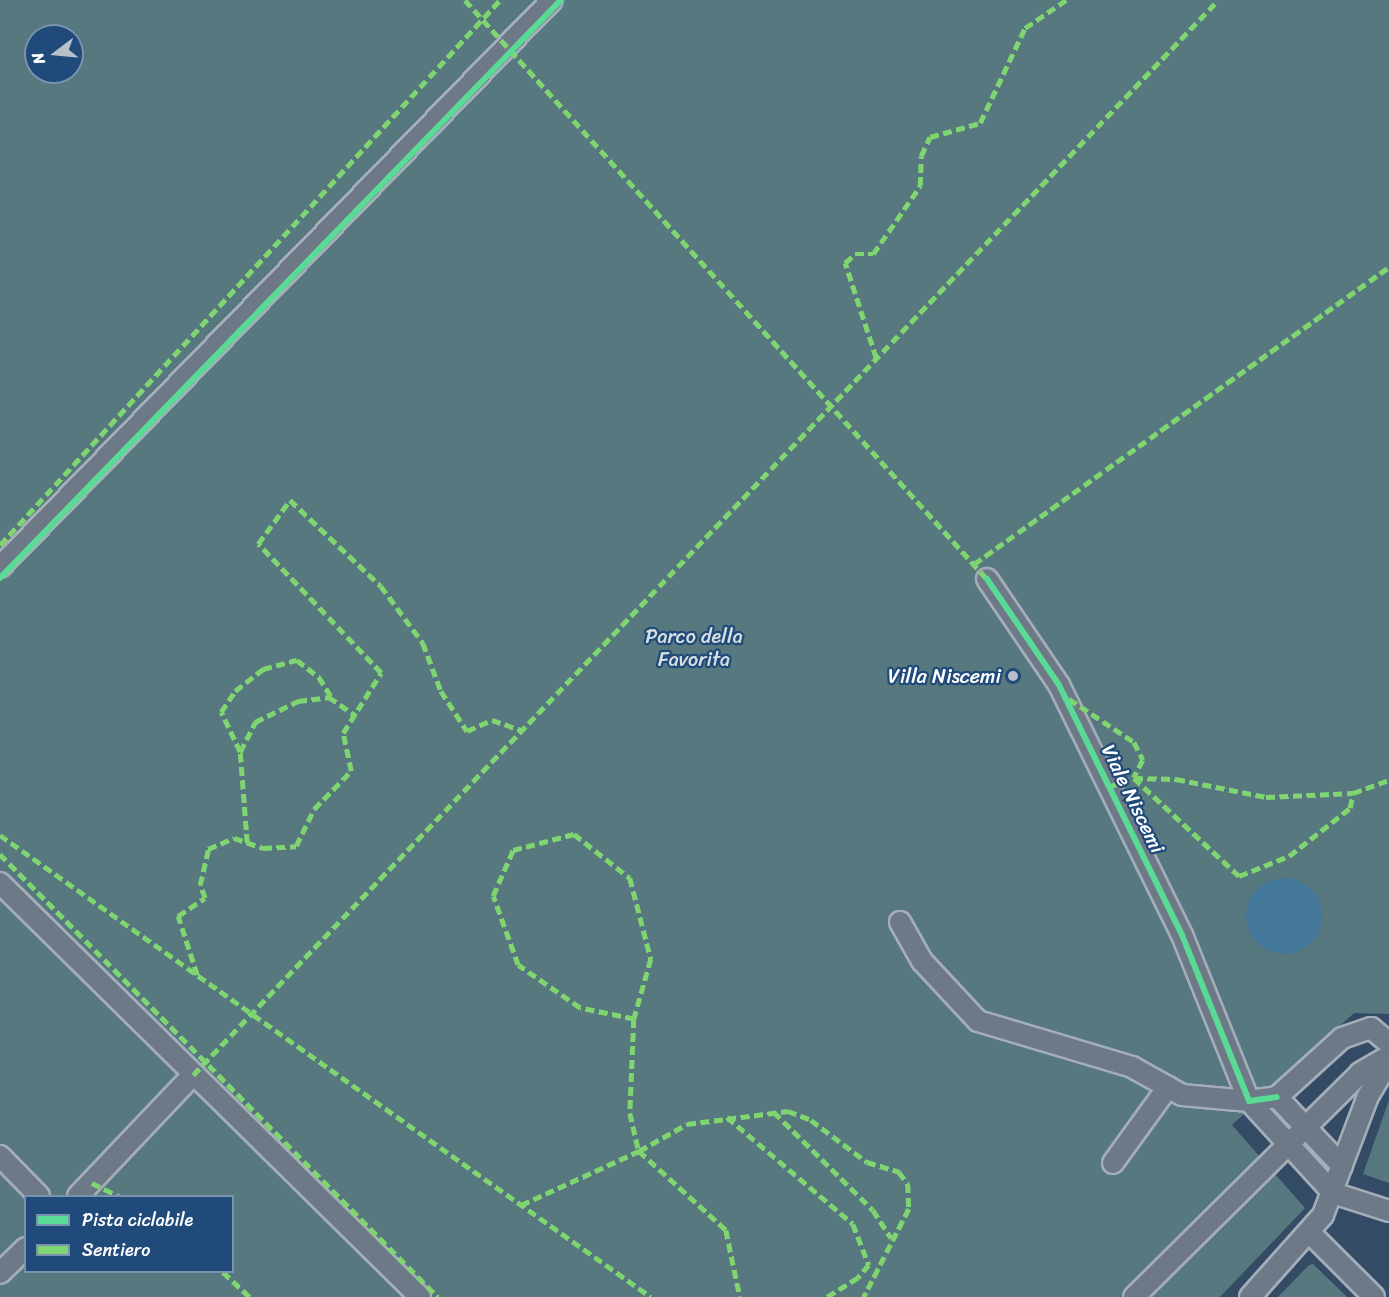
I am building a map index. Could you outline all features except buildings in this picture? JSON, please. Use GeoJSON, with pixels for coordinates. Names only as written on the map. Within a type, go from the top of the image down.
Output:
{"type":"FeatureCollection","features":[{"type":"Feature","properties":{"kind":"street"},"geometry":{"type":"LineString","coordinates":[[0,567],[552,0]]}},
{"type":"Feature","properties":{"kind":"street","name":"Viale Niscemi"},"geometry":{"type":"LineString","coordinates":[[987,579],[1059,685],[1182,935],[1248,1101]]}},
{"type":"Feature","properties":{"kind":"street"},"geometry":{"type":"LineString","coordinates":[[0,883],[420,1297]]}},
{"type":"Feature","properties":{"kind":"street"},"geometry":{"type":"LineString","coordinates":[[900,922],[922,961],[978,1021],[1132,1067],[1182,1095],[1248,1101],[1277,1097],[1342,1038],[1371,1028],[1389,1043]]}},
{"type":"Feature","properties":{"kind":"street"},"geometry":{"type":"LineString","coordinates":[[1134,1297],[1360,1073],[1389,1056]]}},
{"type":"Feature","properties":{"kind":"street"},"geometry":{"type":"LineString","coordinates":[[1250,1297],[1311,1233],[1333,1193],[1368,1096],[1389,1061]]}},
{"type":"Feature","properties":{"kind":"street"},"geometry":{"type":"LineString","coordinates":[[80,1195],[193,1075]]}},
{"type":"Feature","properties":{"kind":"street"},"geometry":{"type":"LineString","coordinates":[[1113,1163],[1168,1087]]}},
{"type":"Feature","properties":{"kind":"street"},"geometry":{"type":"LineString","coordinates":[[1277,1097],[1342,1166]]}},
{"type":"Feature","properties":{"kind":"street"},"geometry":{"type":"LineString","coordinates":[[1248,1101],[1333,1193],[1389,1211]]}},
{"type":"Feature","properties":{"kind":"street"},"geometry":{"type":"LineString","coordinates":[[0,1156],[37,1195]]}},
{"type":"Feature","properties":{"kind":"street"},"geometry":{"type":"LineString","coordinates":[[1311,1233],[1374,1297]]}},
{"type":"Feature","properties":{"kind":"street"},"geometry":{"type":"LineString","coordinates":[[0,1273],[24,1250]]}},
{"type":"Feature","properties":{"kind":"green space","name":"Parco della Favorita"},"geometry":{"type":"Polygon","coordinates":[[[0,0],[1389,0],[1389,1014],[1354,1013],[1232,1125],[1305,1208],[1220,1297],[0,1297],[0,0]]]}},
{"type":"Feature","properties":{"kind":"green space"},"geometry":{"type":"Polygon","coordinates":[[[1389,1100],[1389,1183],[1363,1174],[1389,1100]]]}},
{"type":"Feature","properties":{"kind":"green space"},"geometry":{"type":"Polygon","coordinates":[[[1313,1264],[1347,1297],[1278,1297],[1309,1265],[1313,1264]]]}},
{"type":"Feature","properties":{"kind":"water"},"geometry":{"type":"Polygon","coordinates":[[[1277,878],[1291,878],[1305,884],[1316,895],[1322,909],[1319,931],[1311,943],[1291,954],[1277,954],[1263,948],[1252,937],[1246,923],[1246,909],[1252,895],[1263,884],[1277,878]]]}},
{"type":"Feature","properties":{"kind":"marked path"},"geometry":{"type":"LineString","coordinates":[[465,0],[987,579]]}},
{"type":"Feature","properties":{"kind":"marked path"},"geometry":{"type":"LineString","coordinates":[[0,545],[500,0]]}},
{"type":"Feature","properties":{"kind":"marked path"},"geometry":{"type":"LineString","coordinates":[[876,358],[845,263],[855,254],[873,254],[920,186],[921,156],[930,137],[980,123],[1025,28],[1066,0]]}},
{"type":"Feature","properties":{"kind":"marked path"},"geometry":{"type":"LineString","coordinates":[[193,1075],[1218,0]]}},
{"type":"Feature","properties":{"kind":"marked path"},"geometry":{"type":"LineString","coordinates":[[974,564],[1389,267]]}},
{"type":"Feature","properties":{"kind":"marked path"},"geometry":{"type":"LineString","coordinates":[[197,975],[178,916],[205,898],[200,885],[208,849],[234,838],[263,848],[296,846],[314,809],[351,771],[343,733],[381,673],[258,544],[290,500],[381,586],[423,643],[441,691],[467,731],[492,720],[521,730]]}},
{"type":"Feature","properties":{"kind":"marked path"},"geometry":{"type":"LineString","coordinates":[[240,752],[221,712],[235,691],[263,669],[297,660],[319,677],[334,701]]}},
{"type":"Feature","properties":{"kind":"marked path"},"geometry":{"type":"LineString","coordinates":[[247,843],[240,752],[255,722],[298,701],[329,697],[356,716]]}},
{"type":"Feature","properties":{"kind":"marked path"},"geometry":{"type":"LineString","coordinates":[[1069,699],[1134,742],[1143,760],[1134,778],[1176,779],[1266,797],[1353,793]]}},
{"type":"Feature","properties":{"kind":"marked path"},"geometry":{"type":"LineString","coordinates":[[1108,787],[1134,778],[1239,876],[1289,856],[1350,808],[1353,793],[1389,780]]}},
{"type":"Feature","properties":{"kind":"marked path"},"geometry":{"type":"LineString","coordinates":[[634,1019],[580,1008],[518,965],[493,896],[513,850],[574,834],[630,878],[651,959],[634,1019],[630,1113],[639,1151],[687,1124],[788,1111],[811,1120],[867,1162],[899,1172],[908,1184],[909,1209],[864,1297]]}},
{"type":"Feature","properties":{"kind":"marked path"},"geometry":{"type":"LineString","coordinates":[[0,835],[651,1297]]}},
{"type":"Feature","properties":{"kind":"marked path"},"geometry":{"type":"LineString","coordinates":[[0,854],[438,1297]]}},
{"type":"Feature","properties":{"kind":"marked path"},"geometry":{"type":"LineString","coordinates":[[774,1112],[873,1210],[891,1238]]}},
{"type":"Feature","properties":{"kind":"marked path"},"geometry":{"type":"LineString","coordinates":[[727,1117],[853,1224],[869,1265],[858,1278],[828,1297]]}},
{"type":"Feature","properties":{"kind":"marked path"},"geometry":{"type":"LineString","coordinates":[[521,1205],[639,1151],[726,1230],[740,1297]]}},
{"type":"Feature","properties":{"kind":"marked path"},"geometry":{"type":"LineString","coordinates":[[92,1183],[117,1195]]}},
{"type":"Feature","properties":{"kind":"marked path"},"geometry":{"type":"LineString","coordinates":[[224,1273],[250,1297]]}},
{"type":"Feature","properties":{"kind":"cycle path"},"geometry":{"type":"LineString","coordinates":[[0,578],[561,0]]}},
{"type":"Feature","properties":{"kind":"cycle path"},"geometry":{"type":"LineString","coordinates":[[987,579],[1059,685],[1182,935],[1249,1101],[1277,1097]]}},
{"type":"Feature","properties":{"kind":"place","name":"Villa Niscemi"},"geometry":{"type":"Point","coordinates":[1013,676]}}]}
